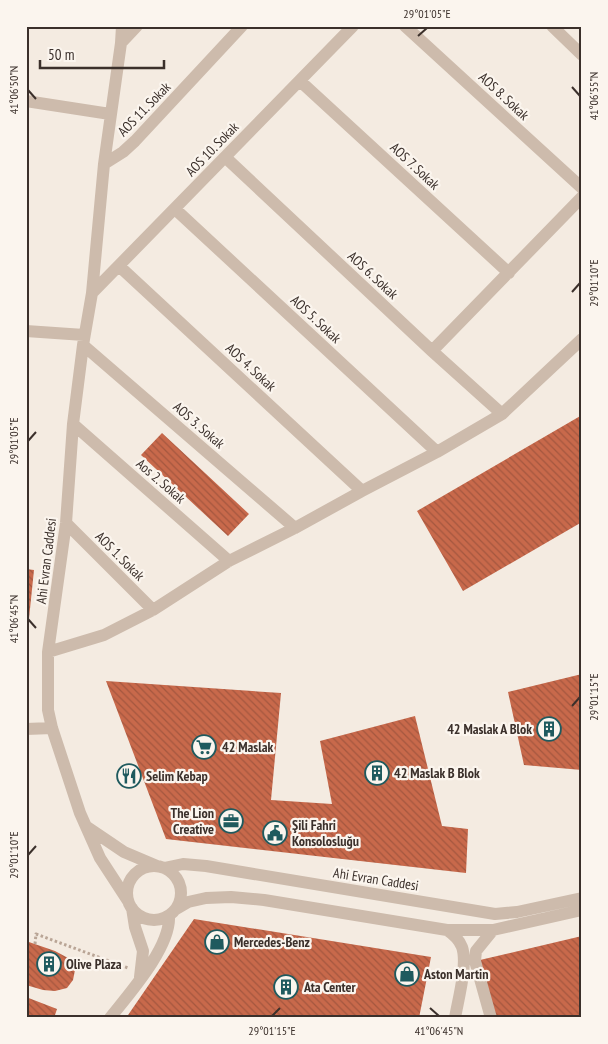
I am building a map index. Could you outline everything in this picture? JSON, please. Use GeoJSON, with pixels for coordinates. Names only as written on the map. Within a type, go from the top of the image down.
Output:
{"type":"FeatureCollection","features":[{"type":"Feature","properties":{"kind":"street","name":"Ahi Evran Caddesi"},"geometry":{"type":"LineString","coordinates":[[122,26],[104,164],[92,293],[73,424],[66,523],[48,652],[48,710],[52,728],[80,813],[100,858],[130,905]]}},
{"type":"Feature","properties":{"kind":"street"},"geometry":{"type":"LineString","coordinates":[[121,43],[138,26]]}},
{"type":"Feature","properties":{"kind":"street","name":"AOS 11. Sokak"},"geometry":{"type":"LineString","coordinates":[[104,164],[135,142],[242,26]]}},
{"type":"Feature","properties":{"kind":"street","name":"AOS 10. Sokak"},"geometry":{"type":"LineString","coordinates":[[92,293],[353,26]]}},
{"type":"Feature","properties":{"kind":"street","name":"AOS 8. Sokak"},"geometry":{"type":"LineString","coordinates":[[405,26],[582,188]]}},
{"type":"Feature","properties":{"kind":"street"},"geometry":{"type":"LineString","coordinates":[[552,26],[582,54]]}},
{"type":"Feature","properties":{"kind":"street","name":"AOS 7. Sokak"},"geometry":{"type":"LineString","coordinates":[[300,81],[509,273]]}},
{"type":"Feature","properties":{"kind":"street"},"geometry":{"type":"LineString","coordinates":[[26,101],[110,114]]}},
{"type":"Feature","properties":{"kind":"street","name":"AOS 6. Sokak"},"geometry":{"type":"LineString","coordinates":[[225,157],[432,352],[502,414]]}},
{"type":"Feature","properties":{"kind":"street"},"geometry":{"type":"LineString","coordinates":[[432,352],[582,197]]}},
{"type":"Feature","properties":{"kind":"street","name":"AOS 5. Sokak"},"geometry":{"type":"LineString","coordinates":[[175,209],[437,452]]}},
{"type":"Feature","properties":{"kind":"street","name":"AOS 4. Sokak"},"geometry":{"type":"LineString","coordinates":[[120,266],[362,490]]}},
{"type":"Feature","properties":{"kind":"street"},"geometry":{"type":"LineString","coordinates":[[26,331],[84,340]]}},
{"type":"Feature","properties":{"kind":"street"},"geometry":{"type":"LineString","coordinates":[[48,652],[104,635],[153,610],[229,561],[437,452],[502,414],[582,339]]}},
{"type":"Feature","properties":{"kind":"street","name":"AOS 3. Sokak"},"geometry":{"type":"LineString","coordinates":[[84,340],[295,528]]}},
{"type":"Feature","properties":{"kind":"street","name":"Aos 2. Sokak"},"geometry":{"type":"LineString","coordinates":[[73,424],[229,561]]}},
{"type":"Feature","properties":{"kind":"street","name":"AOS 1. Sokak"},"geometry":{"type":"LineString","coordinates":[[66,523],[153,610]]}},
{"type":"Feature","properties":{"kind":"street"},"geometry":{"type":"LineString","coordinates":[[26,729],[52,728]]}},
{"type":"Feature","properties":{"kind":"street"},"geometry":{"type":"LineString","coordinates":[[87,827],[124,852],[162,868],[177,878],[180,886],[180,902],[172,913],[170,925],[161,947],[110,1018]]}},
{"type":"Feature","properties":{"kind":"street","name":"Ahi Evran Caddesi"},"geometry":{"type":"LineString","coordinates":[[162,868],[183,864],[206,866],[495,914],[517,912],[582,898]]}},
{"type":"Feature","properties":{"kind":"street"},"geometry":{"type":"LineString","coordinates":[[140,977],[143,951],[127,892],[129,883],[134,875],[141,870],[150,867],[162,868]]}},
{"type":"Feature","properties":{"kind":"street"},"geometry":{"type":"LineString","coordinates":[[130,905],[138,915],[145,919],[161,919],[188,902],[206,898],[231,897],[264,900],[447,930],[493,930],[582,910]]}},
{"type":"Feature","properties":{"kind":"street"},"geometry":{"type":"LineString","coordinates":[[447,930],[455,936],[462,946],[464,954],[463,975],[455,1018]]}},
{"type":"Feature","properties":{"kind":"street"},"geometry":{"type":"LineString","coordinates":[[491,1018],[475,961],[476,951],[493,930]]}},
{"type":"Feature","properties":{"kind":"path"},"geometry":{"type":"LineString","coordinates":[[35,944],[36,934],[140,977]]}},
{"type":"Feature","properties":{"kind":"building"},"geometry":{"type":"Polygon","coordinates":[[[582,415],[582,522],[463,591],[417,511],[582,415]]]}},
{"type":"Feature","properties":{"kind":"building"},"geometry":{"type":"Polygon","coordinates":[[[162,433],[249,514],[228,536],[141,455],[162,433]]]}},
{"type":"Feature","properties":{"kind":"building"},"geometry":{"type":"Polygon","coordinates":[[[26,569],[34,570],[27,638],[26,638],[26,569]]]}},
{"type":"Feature","properties":{"kind":"building","name":"42 Maslak A Blok"},"geometry":{"type":"Polygon","coordinates":[[[582,674],[582,770],[524,765],[508,692],[582,674]]]}},
{"type":"Feature","properties":{"kind":"building","name":"42 Maslak"},"geometry":{"type":"Polygon","coordinates":[[[106,681],[281,693],[271,800],[332,804],[320,741],[415,716],[442,826],[468,829],[466,873],[166,839],[106,681]]]}},
{"type":"Feature","properties":{"kind":"building","name":"Ata Center"},"geometry":{"type":"Polygon","coordinates":[[[194,919],[431,957],[419,1018],[126,1018],[194,919]]]}},
{"type":"Feature","properties":{"kind":"building"},"geometry":{"type":"Polygon","coordinates":[[[582,936],[582,1016],[576,1018],[496,1018],[480,960],[582,936]]]}},
{"type":"Feature","properties":{"kind":"building","name":"Olive Plaza"},"geometry":{"type":"Polygon","coordinates":[[[26,941],[55,951],[68,958],[75,970],[73,980],[67,988],[55,991],[26,985],[26,941]]]}},
{"type":"Feature","properties":{"kind":"building"},"geometry":{"type":"Polygon","coordinates":[[[26,997],[57,1009],[54,1018],[26,1018],[26,997]]]}},
{"type":"Feature","properties":{"kind":"place","name":"42 Maslak A Blok"},"geometry":{"type":"Point","coordinates":[549,729]}},
{"type":"Feature","properties":{"kind":"place","name":"42 Maslak"},"geometry":{"type":"Point","coordinates":[204,747]}},
{"type":"Feature","properties":{"kind":"place","name":"42 Maslak B Blok"},"geometry":{"type":"Point","coordinates":[377,773]}},
{"type":"Feature","properties":{"kind":"place","name":"Selim Kebap"},"geometry":{"type":"Point","coordinates":[129,776]}},
{"type":"Feature","properties":{"kind":"place","name":"The Lion Creative"},"geometry":{"type":"Point","coordinates":[231,821]}},
{"type":"Feature","properties":{"kind":"place","name":"Şili Fahri Konsolosluğu"},"geometry":{"type":"Point","coordinates":[275,833]}},
{"type":"Feature","properties":{"kind":"place","name":"Mercedes-Benz"},"geometry":{"type":"Point","coordinates":[217,942]}},
{"type":"Feature","properties":{"kind":"place","name":"Olive Plaza"},"geometry":{"type":"Point","coordinates":[49,964]}},
{"type":"Feature","properties":{"kind":"place","name":"Aston Martin"},"geometry":{"type":"Point","coordinates":[407,974]}},
{"type":"Feature","properties":{"kind":"place","name":"Ata Center"},"geometry":{"type":"Point","coordinates":[286,987]}}]}
